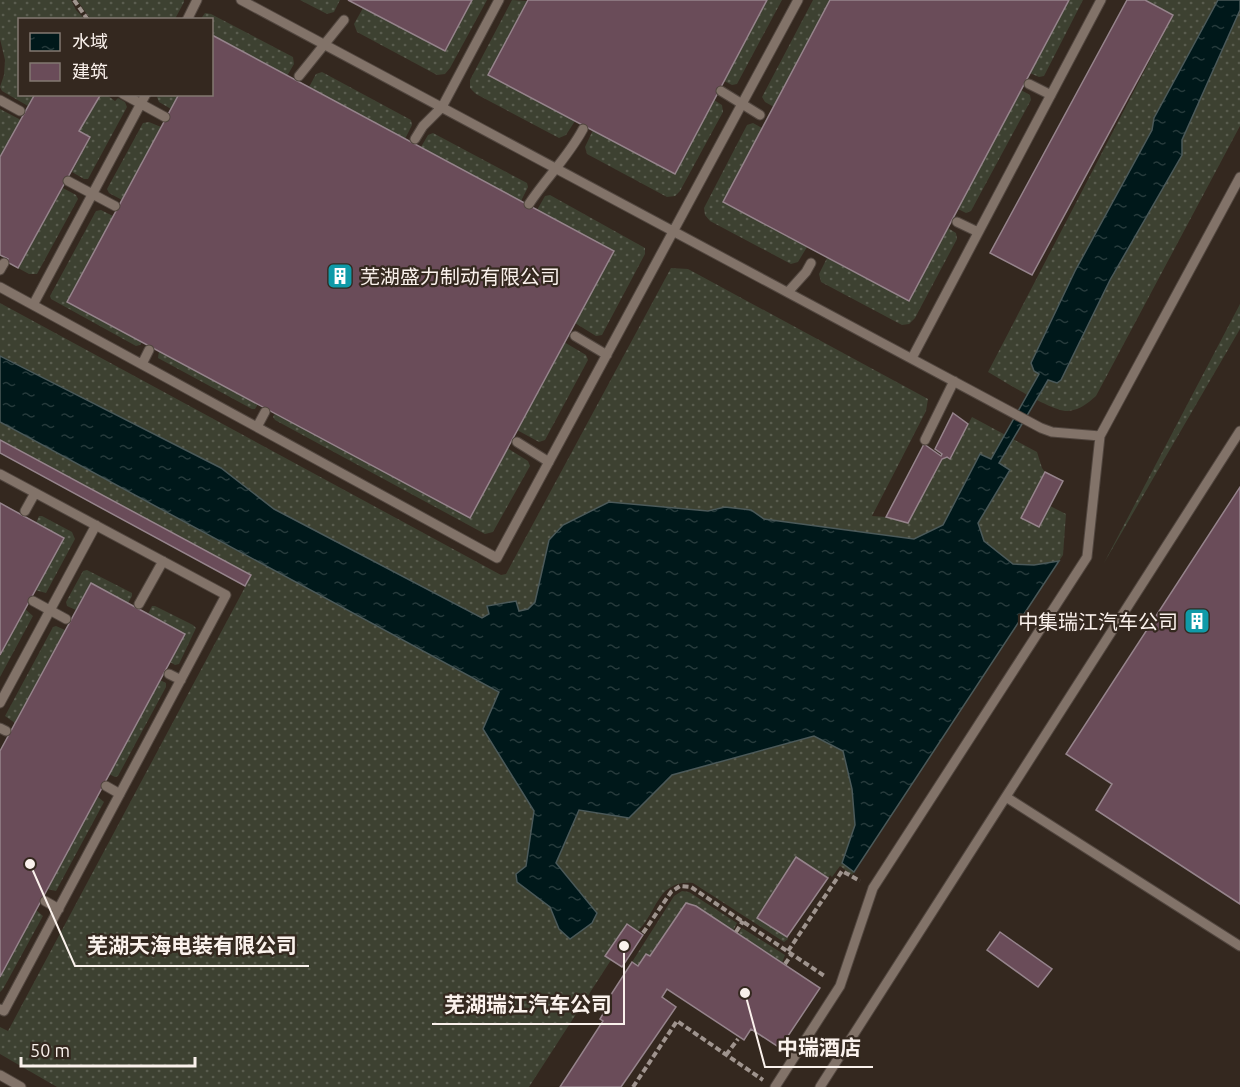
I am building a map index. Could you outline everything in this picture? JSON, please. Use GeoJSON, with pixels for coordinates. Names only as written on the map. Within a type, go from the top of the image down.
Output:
{"type":"FeatureCollection","features":[{"type":"Feature","properties":{"kind":"lane"},"geometry":{"type":"LineString","coordinates":[[188,18],[197,0]]}},
{"type":"Feature","properties":{"kind":"lane"},"geometry":{"type":"LineString","coordinates":[[241,0],[1041,428],[1052,432],[1100,436]]}},
{"type":"Feature","properties":{"kind":"lane"},"geometry":{"type":"LineString","coordinates":[[415,139],[423,126],[442,107],[500,0]]}},
{"type":"Feature","properties":{"kind":"lane"},"geometry":{"type":"LineString","coordinates":[[0,287],[497,558],[798,0]]}},
{"type":"Feature","properties":{"kind":"lane"},"geometry":{"type":"LineString","coordinates":[[912,358],[1101,0]]}},
{"type":"Feature","properties":{"kind":"lane"},"geometry":{"type":"LineString","coordinates":[[300,76],[344,20]]}},
{"type":"Feature","properties":{"kind":"lane"},"geometry":{"type":"LineString","coordinates":[[1029,84],[1051,95]]}},
{"type":"Feature","properties":{"kind":"lane"},"geometry":{"type":"LineString","coordinates":[[721,91],[760,115]]}},
{"type":"Feature","properties":{"kind":"lane"},"geometry":{"type":"LineString","coordinates":[[126,96],[165,117]]}},
{"type":"Feature","properties":{"kind":"lane"},"geometry":{"type":"LineString","coordinates":[[33,305],[146,96]]}},
{"type":"Feature","properties":{"kind":"lane"},"geometry":{"type":"LineString","coordinates":[[0,100],[20,111]]}},
{"type":"Feature","properties":{"kind":"lane"},"geometry":{"type":"LineString","coordinates":[[530,204],[538,190],[575,145],[583,129]]}},
{"type":"Feature","properties":{"kind":"lane"},"geometry":{"type":"LineString","coordinates":[[771,1085],[840,986],[873,888],[1086,557],[1100,436],[1240,177]]}},
{"type":"Feature","properties":{"kind":"lane"},"geometry":{"type":"LineString","coordinates":[[68,181],[116,206]]}},
{"type":"Feature","properties":{"kind":"lane"},"geometry":{"type":"LineString","coordinates":[[957,222],[978,232]]}},
{"type":"Feature","properties":{"kind":"lane"},"geometry":{"type":"LineString","coordinates":[[788,292],[811,263]]}},
{"type":"Feature","properties":{"kind":"lane"},"geometry":{"type":"LineString","coordinates":[[575,336],[607,356]]}},
{"type":"Feature","properties":{"kind":"lane"},"geometry":{"type":"LineString","coordinates":[[142,364],[149,350]]}},
{"type":"Feature","properties":{"kind":"lane"},"geometry":{"type":"LineString","coordinates":[[925,440],[954,381]]}},
{"type":"Feature","properties":{"kind":"lane"},"geometry":{"type":"LineString","coordinates":[[257,427],[265,412]]}},
{"type":"Feature","properties":{"kind":"lane"},"geometry":{"type":"LineString","coordinates":[[820,1087],[1240,431]]}},
{"type":"Feature","properties":{"kind":"lane"},"geometry":{"type":"LineString","coordinates":[[517,442],[549,462]]}},
{"type":"Feature","properties":{"kind":"lane"},"geometry":{"type":"LineString","coordinates":[[0,474],[226,595],[4,1011],[0,1009]]}},
{"type":"Feature","properties":{"kind":"lane"},"geometry":{"type":"LineString","coordinates":[[25,511],[35,493]]}},
{"type":"Feature","properties":{"kind":"lane"},"geometry":{"type":"LineString","coordinates":[[0,703],[96,525]]}},
{"type":"Feature","properties":{"kind":"lane"},"geometry":{"type":"LineString","coordinates":[[139,604],[163,561]]}},
{"type":"Feature","properties":{"kind":"lane"},"geometry":{"type":"LineString","coordinates":[[33,602],[66,619]]}},
{"type":"Feature","properties":{"kind":"lane"},"geometry":{"type":"LineString","coordinates":[[169,674],[181,680]]}},
{"type":"Feature","properties":{"kind":"lane"},"geometry":{"type":"LineString","coordinates":[[106,786],[120,794]]}},
{"type":"Feature","properties":{"kind":"lane"},"geometry":{"type":"LineString","coordinates":[[1006,797],[1240,946]]}},
{"type":"Feature","properties":{"kind":"lane"},"geometry":{"type":"LineString","coordinates":[[45,902],[59,909]]}},
{"type":"Feature","properties":{"kind":"lane"},"geometry":{"type":"LineString","coordinates":[[0,1075],[21,1087]]}},
{"type":"Feature","properties":{"kind":"path"},"geometry":{"type":"LineString","coordinates":[[74,0],[87,18]]}},
{"type":"Feature","properties":{"kind":"path"},"geometry":{"type":"LineString","coordinates":[[785,964],[790,952],[842,871],[873,888]]}},
{"type":"Feature","properties":{"kind":"path"},"geometry":{"type":"LineString","coordinates":[[643,933],[671,892],[680,886],[691,887],[840,986]]}},
{"type":"Feature","properties":{"kind":"path"},"geometry":{"type":"LineString","coordinates":[[736,932],[743,921]]}},
{"type":"Feature","properties":{"kind":"path"},"geometry":{"type":"LineString","coordinates":[[633,1087],[677,1022],[771,1085]]}},
{"type":"Feature","properties":{"kind":"path"},"geometry":{"type":"LineString","coordinates":[[726,1055],[738,1039]]}},
{"type":"Feature","properties":{"kind":"green space"},"geometry":{"type":"Polygon","coordinates":[[[0,0],[71,0],[76,10],[84,18],[18,18],[18,96],[34,96],[28,106],[2,91],[0,87],[5,60],[0,39],[0,0]]]}},
{"type":"Feature","properties":{"kind":"green space"},"geometry":{"type":"Polygon","coordinates":[[[77,0],[184,0],[176,18],[90,18],[77,0]]]}},
{"type":"Feature","properties":{"kind":"green space"},"geometry":{"type":"Polygon","coordinates":[[[300,0],[340,0],[334,12],[327,14],[300,0]]]}},
{"type":"Feature","properties":{"kind":"green space"},"geometry":{"type":"Polygon","coordinates":[[[472,0],[487,0],[445,74],[437,75],[357,32],[354,24],[363,8],[445,51],[472,0]]]}},
{"type":"Feature","properties":{"kind":"green space"},"geometry":{"type":"Polygon","coordinates":[[[512,0],[528,1],[575,121],[566,135],[559,138],[476,94],[470,88],[470,80],[512,0]]]}},
{"type":"Feature","properties":{"kind":"green space"},"geometry":{"type":"Polygon","coordinates":[[[767,0],[782,0],[737,84],[732,85],[724,81],[767,0]]]}},
{"type":"Feature","properties":{"kind":"green space"},"geometry":{"type":"Polygon","coordinates":[[[813,0],[830,0],[774,107],[765,102],[762,97],[813,0]]]}},
{"type":"Feature","properties":{"kind":"green space"},"geometry":{"type":"Polygon","coordinates":[[[1069,0],[1083,0],[1044,76],[1039,77],[1030,73],[1069,0]]]}},
{"type":"Feature","properties":{"kind":"green space"},"geometry":{"type":"Polygon","coordinates":[[[1145,0],[1218,0],[1154,118],[1152,130],[1075,271],[1031,363],[1061,380],[1110,280],[1182,155],[1182,140],[1240,10],[1240,126],[1096,396],[1087,404],[1076,409],[1061,410],[1016,389],[988,372],[1173,16],[1145,0]]]}},
{"type":"Feature","properties":{"kind":"green space"},"geometry":{"type":"Polygon","coordinates":[[[205,13],[211,14],[293,57],[294,64],[287,76],[213,36],[213,18],[201,18],[205,13]]]}},
{"type":"Feature","properties":{"kind":"green space"},"geometry":{"type":"Polygon","coordinates":[[[322,72],[411,120],[412,125],[405,139],[309,87],[316,74],[322,72]]]}},
{"type":"Feature","properties":{"kind":"green space"},"geometry":{"type":"Polygon","coordinates":[[[1021,90],[1030,95],[1031,100],[971,211],[966,213],[958,209],[1021,90]]]}},
{"type":"Feature","properties":{"kind":"green space"},"geometry":{"type":"Polygon","coordinates":[[[100,96],[108,96],[115,101],[118,98],[125,102],[127,107],[88,179],[72,172],[90,138],[79,131],[100,96]]]}},
{"type":"Feature","properties":{"kind":"green space"},"geometry":{"type":"Polygon","coordinates":[[[178,96],[171,109],[159,102],[157,97],[178,96]]]}},
{"type":"Feature","properties":{"kind":"green space"},"geometry":{"type":"Polygon","coordinates":[[[714,100],[722,105],[723,112],[680,191],[675,196],[667,197],[587,154],[585,147],[593,130],[675,174],[714,100]]]}},
{"type":"Feature","properties":{"kind":"green space"},"geometry":{"type":"Polygon","coordinates":[[[0,109],[21,120],[0,157],[0,109]]]}},
{"type":"Feature","properties":{"kind":"green space"},"geometry":{"type":"Polygon","coordinates":[[[149,122],[161,127],[122,200],[109,193],[107,189],[143,123],[149,122]]]}},
{"type":"Feature","properties":{"kind":"green space"},"geometry":{"type":"Polygon","coordinates":[[[753,123],[762,128],[723,202],[807,247],[798,262],[791,264],[710,221],[705,215],[704,208],[747,125],[753,123]]]}},
{"type":"Feature","properties":{"kind":"green space"},"geometry":{"type":"Polygon","coordinates":[[[433,133],[527,183],[528,187],[521,201],[421,147],[428,135],[433,133]]]}},
{"type":"Feature","properties":{"kind":"green space"},"geometry":{"type":"Polygon","coordinates":[[[63,188],[76,195],[78,199],[37,274],[29,274],[18,268],[63,188]]]}},
{"type":"Feature","properties":{"kind":"green space"},"geometry":{"type":"Polygon","coordinates":[[[550,195],[645,248],[645,254],[602,335],[596,336],[575,323],[537,210],[545,196],[550,195]]]}},
{"type":"Feature","properties":{"kind":"green space"},"geometry":{"type":"Polygon","coordinates":[[[101,210],[113,216],[67,302],[142,342],[140,345],[136,346],[51,299],[50,296],[96,211],[101,210]]]}},
{"type":"Feature","properties":{"kind":"green space"},"geometry":{"type":"Polygon","coordinates":[[[948,228],[956,233],[957,239],[915,318],[909,324],[902,325],[821,282],[819,274],[827,258],[909,301],[948,228]]]}},
{"type":"Feature","properties":{"kind":"green space"},"geometry":{"type":"Polygon","coordinates":[[[671,268],[688,269],[928,399],[926,411],[872,516],[908,522],[942,459],[950,458],[972,417],[1037,452],[1045,472],[1021,518],[1038,527],[1050,506],[1066,514],[1063,555],[1059,561],[1034,565],[1013,564],[984,541],[978,523],[1010,470],[980,454],[943,525],[914,539],[764,519],[751,510],[725,507],[549,540],[535,602],[528,609],[519,611],[516,602],[487,607],[489,614],[482,618],[274,509],[221,468],[0,356],[0,303],[501,575],[506,574],[671,268]]]}},
{"type":"Feature","properties":{"kind":"green space"},"geometry":{"type":"Polygon","coordinates":[[[1240,304],[1240,329],[1104,563],[1240,304]]]}},
{"type":"Feature","properties":{"kind":"green space"},"geometry":{"type":"Polygon","coordinates":[[[564,342],[586,355],[588,360],[545,440],[539,442],[517,430],[564,342]]]}},
{"type":"Feature","properties":{"kind":"green space"},"geometry":{"type":"Polygon","coordinates":[[[159,351],[258,404],[255,409],[252,409],[158,358],[159,351]]]}},
{"type":"Feature","properties":{"kind":"green space"},"geometry":{"type":"Polygon","coordinates":[[[275,413],[507,448],[528,461],[530,466],[493,532],[485,534],[275,420],[273,417],[275,413]]]}},
{"type":"Feature","properties":{"kind":"green space"},"geometry":{"type":"Polygon","coordinates":[[[0,422],[499,692],[483,729],[534,811],[526,866],[516,874],[517,881],[550,907],[559,929],[596,913],[556,863],[579,810],[629,818],[672,775],[814,736],[843,751],[852,789],[855,825],[842,863],[854,872],[852,875],[840,866],[832,877],[830,875],[828,878],[796,857],[757,918],[787,937],[788,939],[784,942],[693,883],[681,883],[672,887],[659,899],[636,933],[605,956],[611,960],[529,1087],[57,1087],[0,1054],[0,1027],[8,1031],[251,576],[0,440],[0,422]]]}},
{"type":"Feature","properties":{"kind":"green space"},"geometry":{"type":"Polygon","coordinates":[[[39,516],[72,532],[75,539],[46,593],[35,590],[36,523],[39,516]]]}},
{"type":"Feature","properties":{"kind":"green space"},"geometry":{"type":"Polygon","coordinates":[[[87,570],[132,593],[128,603],[91,583],[76,610],[67,606],[66,602],[83,571],[87,570]]]}},
{"type":"Feature","properties":{"kind":"green space"},"geometry":{"type":"Polygon","coordinates":[[[152,606],[196,628],[179,664],[175,665],[170,662],[185,634],[148,614],[152,606]]]}},
{"type":"Feature","properties":{"kind":"green space"},"geometry":{"type":"Polygon","coordinates":[[[25,609],[33,616],[0,677],[0,656],[25,609]]]}},
{"type":"Feature","properties":{"kind":"green space"},"geometry":{"type":"Polygon","coordinates":[[[53,627],[65,630],[15,723],[5,716],[53,627]]]}},
{"type":"Feature","properties":{"kind":"green space"},"geometry":{"type":"Polygon","coordinates":[[[160,680],[166,683],[166,687],[118,776],[109,774],[160,680]]]}},
{"type":"Feature","properties":{"kind":"green space"},"geometry":{"type":"Polygon","coordinates":[[[97,796],[104,802],[56,891],[47,889],[97,796]]]}},
{"type":"Feature","properties":{"kind":"green space"},"geometry":{"type":"Polygon","coordinates":[[[682,891],[689,892],[737,923],[733,931],[696,906],[686,903],[650,956],[646,954],[638,966],[632,962],[674,896],[682,891]]]}},
{"type":"Feature","properties":{"kind":"green space"},"geometry":{"type":"Polygon","coordinates":[[[36,910],[43,916],[0,992],[0,977],[36,910]]]}},
{"type":"Feature","properties":{"kind":"green space"},"geometry":{"type":"Polygon","coordinates":[[[742,928],[785,955],[782,963],[738,934],[742,928]]]}},
{"type":"Feature","properties":{"kind":"water"},"geometry":{"type":"Polygon","coordinates":[[[1218,0],[1240,0],[1240,10],[1182,140],[1182,155],[1110,280],[1061,380],[1057,383],[1048,380],[999,463],[1010,470],[978,523],[984,541],[1013,564],[1034,565],[1059,561],[854,872],[842,863],[855,825],[852,789],[843,751],[814,736],[672,775],[629,818],[579,810],[556,863],[597,913],[592,923],[570,939],[559,929],[550,907],[517,882],[516,874],[526,866],[534,811],[483,729],[499,692],[0,422],[0,356],[221,468],[274,509],[482,618],[489,614],[487,606],[516,601],[519,611],[528,609],[535,602],[549,540],[563,525],[609,502],[708,511],[725,507],[751,510],[764,519],[914,539],[943,525],[980,454],[991,459],[1039,374],[1034,371],[1031,363],[1075,271],[1152,130],[1154,118],[1218,0]]]}},
{"type":"Feature","properties":{"kind":"building"},"geometry":{"type":"Polygon","coordinates":[[[348,0],[472,0],[445,51],[348,0]]]}},
{"type":"Feature","properties":{"kind":"building"},"geometry":{"type":"Polygon","coordinates":[[[528,0],[767,0],[675,174],[488,75],[528,0]]]}},
{"type":"Feature","properties":{"kind":"building"},"geometry":{"type":"Polygon","coordinates":[[[830,0],[1069,0],[909,301],[723,202],[830,0]]]}},
{"type":"Feature","properties":{"kind":"building"},"geometry":{"type":"Polygon","coordinates":[[[1127,0],[1145,0],[1173,15],[1032,275],[990,253],[1127,0]]]}},
{"type":"Feature","properties":{"kind":"building","name":"芜湖盛力制动有限公司"},"geometry":{"type":"Polygon","coordinates":[[[213,36],[614,251],[470,518],[67,302],[178,96],[213,96],[213,36]]]}},
{"type":"Feature","properties":{"kind":"building"},"geometry":{"type":"Polygon","coordinates":[[[34,96],[100,96],[79,131],[90,137],[18,268],[0,255],[0,157],[34,96]]]}},
{"type":"Feature","properties":{"kind":"building"},"geometry":{"type":"Polygon","coordinates":[[[953,413],[968,424],[950,459],[947,457],[942,459],[908,523],[886,517],[924,444],[941,456],[942,454],[935,449],[953,413]]]}},
{"type":"Feature","properties":{"kind":"building"},"geometry":{"type":"Polygon","coordinates":[[[0,440],[251,575],[245,586],[0,453],[0,440]]]}},
{"type":"Feature","properties":{"kind":"building"},"geometry":{"type":"Polygon","coordinates":[[[1045,472],[1063,481],[1039,527],[1021,518],[1045,472]]]}},
{"type":"Feature","properties":{"kind":"building","name":"中集瑞江汽车公司"},"geometry":{"type":"Polygon","coordinates":[[[1240,487],[1240,904],[1096,810],[1112,784],[1066,754],[1240,487]]]}},
{"type":"Feature","properties":{"kind":"building"},"geometry":{"type":"Polygon","coordinates":[[[0,503],[64,538],[0,655],[0,503]]]}},
{"type":"Feature","properties":{"kind":"building"},"geometry":{"type":"Polygon","coordinates":[[[91,583],[185,634],[0,977],[0,751],[91,583]]]}},
{"type":"Feature","properties":{"kind":"building"},"geometry":{"type":"Polygon","coordinates":[[[796,857],[828,878],[787,937],[757,918],[796,857]]]}},
{"type":"Feature","properties":{"kind":"building"},"geometry":{"type":"Polygon","coordinates":[[[686,903],[696,906],[820,988],[780,1048],[751,1029],[744,1040],[667,989],[662,997],[676,1007],[621,1087],[560,1087],[603,1021],[600,1019],[606,1009],[603,1007],[632,962],[638,966],[646,954],[650,956],[686,903]]]}},
{"type":"Feature","properties":{"kind":"building"},"geometry":{"type":"Polygon","coordinates":[[[627,924],[643,935],[622,967],[605,956],[627,924]]]}},
{"type":"Feature","properties":{"kind":"building"},"geometry":{"type":"Polygon","coordinates":[[[1000,932],[1052,969],[1038,987],[987,950],[1000,932]]]}},
{"type":"Feature","properties":{"kind":"place","name":"芜湖盛力制动有限公司"},"geometry":{"type":"Point","coordinates":[340,276]}},
{"type":"Feature","properties":{"kind":"place","name":"中集瑞江汽车公司"},"geometry":{"type":"Point","coordinates":[1197,621]}},
{"type":"Feature","properties":{"kind":"place","name":"芜湖天海电装有限公司"},"geometry":{"type":"Point","coordinates":[30,864]}},
{"type":"Feature","properties":{"kind":"place","name":"芜湖瑞江汽车公司"},"geometry":{"type":"Point","coordinates":[624,946]}},
{"type":"Feature","properties":{"kind":"place","name":"中瑞酒店"},"geometry":{"type":"Point","coordinates":[745,993]}}]}
